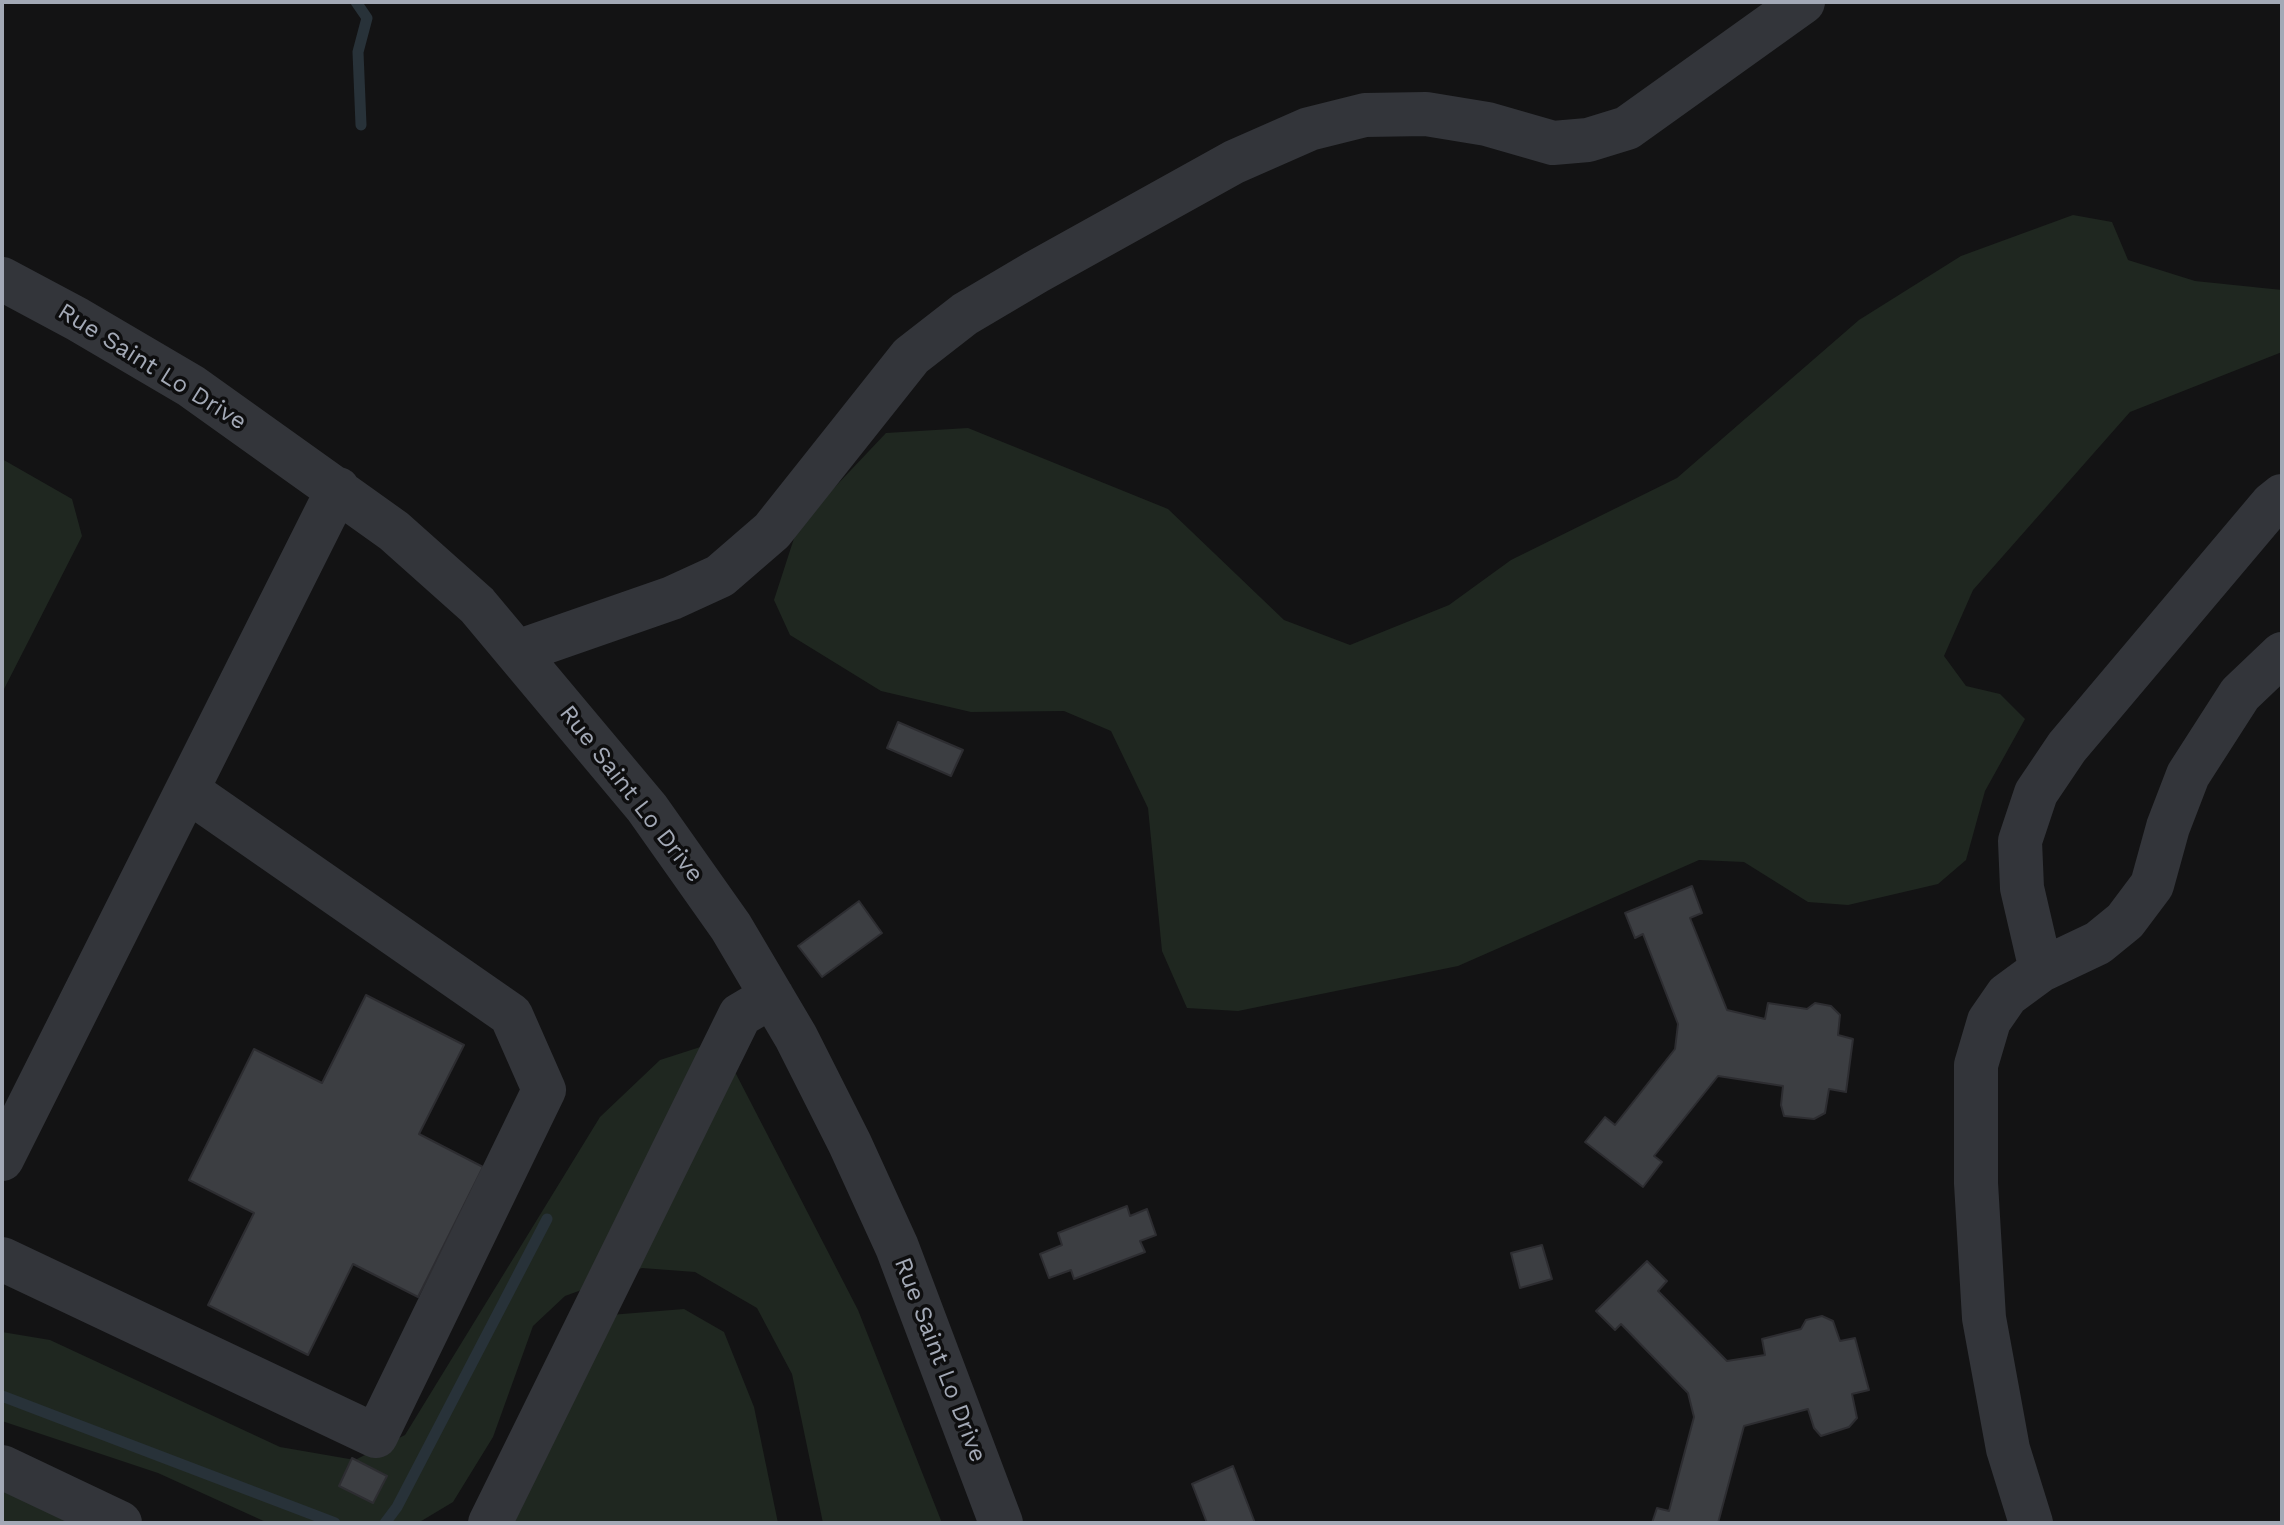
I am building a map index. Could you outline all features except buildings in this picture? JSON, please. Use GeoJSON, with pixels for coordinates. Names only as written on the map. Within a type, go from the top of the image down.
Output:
{"type":"FeatureCollection","features":[{"type":"Feature","properties":{"kind":"street"},"geometry":{"type":"LineString","coordinates":[[517,652],[672,598],[720,576],[772,531],[911,356],[988,300],[1234,162],[1309,129],[1365,115],[1426,114],[1487,124],[1553,143],[1588,140],[1627,128],[1803,2]]}},
{"type":"Feature","properties":{"kind":"street","name":"Rue Saint Lo Drive"},"geometry":{"type":"LineString","coordinates":[[2,279],[191,386],[394,531],[477,605],[647,808],[731,927],[796,1037],[843,1130],[897,1247],[1001,1523]]}},
{"type":"Feature","properties":{"kind":"street"},"geometry":{"type":"LineString","coordinates":[[2,1159],[338,489]]}},
{"type":"Feature","properties":{"kind":"street"},"geometry":{"type":"LineString","coordinates":[[2041,970],[2022,888],[2020,841],[2036,793],[2067,747],[2282,496]]}},
{"type":"Feature","properties":{"kind":"street"},"geometry":{"type":"LineString","coordinates":[[2031,1523],[2008,1449],[1984,1318],[1976,1183],[1976,1065],[1989,1021],[2007,995],[2041,970],[2098,943],[2125,921],[2152,885],[2168,827],[2188,775],[2240,694],[2282,654]]}},
{"type":"Feature","properties":{"kind":"street"},"geometry":{"type":"LineString","coordinates":[[2,1259],[376,1436],[544,1090],[511,1015],[187,790]]}},
{"type":"Feature","properties":{"kind":"street"},"geometry":{"type":"LineString","coordinates":[[490,1523],[740,1015],[772,996]]}},
{"type":"Feature","properties":{"kind":"street"},"geometry":{"type":"LineString","coordinates":[[2,1467],[120,1523]]}},
{"type":"Feature","properties":{"kind":"shaded area"},"geometry":{"type":"Polygon","coordinates":[[[2073,215],[2112,222],[2128,260],[2195,281],[2282,290],[2282,352],[2130,412],[1973,590],[1944,656],[1966,686],[2000,694],[2025,719],[1985,791],[1966,860],[1938,884],[1848,905],[1808,902],[1744,862],[1699,860],[1458,966],[1238,1011],[1187,1008],[1162,951],[1148,808],[1111,731],[1064,711],[971,712],[881,691],[790,635],[774,600],[798,526],[886,433],[968,428],[1168,509],[1284,620],[1350,645],[1449,605],[1511,560],[1677,478],[1859,320],[1961,256],[2073,215]]]}},
{"type":"Feature","properties":{"kind":"shaded area"},"geometry":{"type":"Polygon","coordinates":[[[2,459],[72,499],[82,536],[2,693],[2,459]]]}},
{"type":"Feature","properties":{"kind":"shaded area"},"geometry":{"type":"Polygon","coordinates":[[[719,1041],[858,1310],[942,1523],[823,1523],[792,1374],[757,1308],[695,1272],[642,1268],[565,1296],[533,1326],[493,1437],[453,1502],[418,1523],[268,1523],[158,1473],[2,1421],[2,1332],[50,1340],[280,1447],[355,1460],[405,1435],[600,1117],[660,1060],[719,1041]]]}},
{"type":"Feature","properties":{"kind":"shaded area"},"geometry":{"type":"Polygon","coordinates":[[[684,1309],[724,1332],[754,1407],[778,1523],[484,1523],[610,1315],[684,1309]]]}},
{"type":"Feature","properties":{"kind":"shaded area"},"geometry":{"type":"Polygon","coordinates":[[[2,1474],[134,1523],[2,1523],[2,1474]]]}},
{"type":"Feature","properties":{"kind":"waterway"},"geometry":{"type":"LineString","coordinates":[[356,2],[367,18],[358,52],[361,125]]}},
{"type":"Feature","properties":{"kind":"waterway"},"geometry":{"type":"LineString","coordinates":[[385,1523],[397,1507],[547,1219]]}},
{"type":"Feature","properties":{"kind":"waterway"},"geometry":{"type":"LineString","coordinates":[[2,1396],[335,1523]]}}]}
